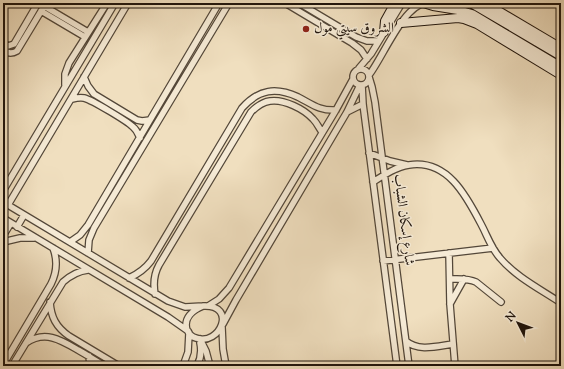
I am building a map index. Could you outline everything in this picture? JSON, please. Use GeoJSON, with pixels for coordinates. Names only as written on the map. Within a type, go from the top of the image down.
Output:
{"type":"FeatureCollection","features":[{"type":"Feature","properties":{"kind":"street"},"geometry":{"type":"LineString","coordinates":[[3,43],[8,46],[14,44],[38,3]]}},
{"type":"Feature","properties":{"kind":"street"},"geometry":{"type":"LineString","coordinates":[[66,86],[65,74],[67,69],[107,3]]}},
{"type":"Feature","properties":{"kind":"street"},"geometry":{"type":"LineString","coordinates":[[3,191],[115,3]]}},
{"type":"Feature","properties":{"kind":"street"},"geometry":{"type":"LineString","coordinates":[[128,3],[72,99],[6,204],[168,301],[185,307],[213,306],[217,308],[222,315],[223,349],[226,366]]}},
{"type":"Feature","properties":{"kind":"street"},"geometry":{"type":"LineString","coordinates":[[70,242],[80,235],[88,225],[219,3]]}},
{"type":"Feature","properties":{"kind":"street"},"geometry":{"type":"LineString","coordinates":[[88,253],[89,240],[94,228],[229,3]]}},
{"type":"Feature","properties":{"kind":"street"},"geometry":{"type":"LineString","coordinates":[[285,3],[352,43],[361,50],[367,59]]}},
{"type":"Feature","properties":{"kind":"street"},"geometry":{"type":"LineString","coordinates":[[299,3],[356,37],[367,41],[378,40]]}},
{"type":"Feature","properties":{"kind":"street"},"geometry":{"type":"LineString","coordinates":[[183,366],[188,352],[188,332],[186,327],[188,318],[193,311],[198,308],[220,299],[229,288],[336,110],[353,78],[353,73],[367,59],[384,32],[385,21],[396,7],[402,3]]}},
{"type":"Feature","properties":{"kind":"street"},"geometry":{"type":"LineString","coordinates":[[3,218],[168,318],[193,337],[204,339],[213,336],[222,325],[347,112],[361,85],[367,82],[386,46],[409,12],[416,6],[440,3]]}},
{"type":"Feature","properties":{"kind":"street"},"geometry":{"type":"LineString","coordinates":[[464,12],[467,3]]}},
{"type":"Feature","properties":{"kind":"street"},"geometry":{"type":"LineString","coordinates":[[471,3],[561,56]]}},
{"type":"Feature","properties":{"kind":"street"},"geometry":{"type":"LineString","coordinates":[[485,3],[561,48]]}},
{"type":"Feature","properties":{"kind":"street"},"geometry":{"type":"LineString","coordinates":[[426,4],[464,12],[479,18],[561,67]]}},
{"type":"Feature","properties":{"kind":"street"},"geometry":{"type":"LineString","coordinates":[[3,50],[11,54],[17,51],[44,6],[87,34]]}},
{"type":"Feature","properties":{"kind":"street"},"geometry":{"type":"LineString","coordinates":[[396,7],[403,12],[404,20]]}},
{"type":"Feature","properties":{"kind":"street"},"geometry":{"type":"LineString","coordinates":[[404,20],[451,18],[464,19],[476,24],[561,75]]}},
{"type":"Feature","properties":{"kind":"street"},"geometry":{"type":"LineString","coordinates":[[25,25],[31,29]]}},
{"type":"Feature","properties":{"kind":"street"},"geometry":{"type":"LineString","coordinates":[[359,68],[366,70],[369,76]]}},
{"type":"Feature","properties":{"kind":"street","name":"شارع إسكان الشباب"},"geometry":{"type":"LineString","coordinates":[[369,76],[375,102],[383,158],[409,366]]}},
{"type":"Feature","properties":{"kind":"street"},"geometry":{"type":"LineString","coordinates":[[84,77],[91,90],[98,97],[134,119],[142,121],[150,120]]}},
{"type":"Feature","properties":{"kind":"street"},"geometry":{"type":"LineString","coordinates":[[353,78],[356,83],[361,85]]}},
{"type":"Feature","properties":{"kind":"street","name":"شارع إسكان الشباب"},"geometry":{"type":"LineString","coordinates":[[361,85],[396,366]]}},
{"type":"Feature","properties":{"kind":"street"},"geometry":{"type":"LineString","coordinates":[[129,278],[143,270],[151,262],[242,108],[249,101],[263,92],[280,91],[298,97],[322,109],[336,110]]}},
{"type":"Feature","properties":{"kind":"street"},"geometry":{"type":"LineString","coordinates":[[72,99],[84,98],[94,103],[134,127],[140,138]]}},
{"type":"Feature","properties":{"kind":"street"},"geometry":{"type":"LineString","coordinates":[[155,294],[154,275],[159,265],[251,112],[257,106],[271,101],[285,103],[308,114],[322,132]]}},
{"type":"Feature","properties":{"kind":"street"},"geometry":{"type":"LineString","coordinates":[[347,112],[363,104]]}},
{"type":"Feature","properties":{"kind":"street"},"geometry":{"type":"LineString","coordinates":[[369,153],[407,165],[428,166],[447,175],[454,181],[472,208],[499,258],[515,273],[561,303]]}},
{"type":"Feature","properties":{"kind":"street"},"geometry":{"type":"LineString","coordinates":[[373,182],[407,165]]}},
{"type":"Feature","properties":{"kind":"street"},"geometry":{"type":"LineString","coordinates":[[17,227],[24,215]]}},
{"type":"Feature","properties":{"kind":"street"},"geometry":{"type":"LineString","coordinates":[[3,236],[11,223]]}},
{"type":"Feature","properties":{"kind":"street"},"geometry":{"type":"LineString","coordinates":[[3,242],[20,238],[36,238]]}},
{"type":"Feature","properties":{"kind":"street"},"geometry":{"type":"LineString","coordinates":[[3,365],[54,277],[56,262],[53,248]]}},
{"type":"Feature","properties":{"kind":"street"},"geometry":{"type":"LineString","coordinates":[[383,262],[493,248]]}},
{"type":"Feature","properties":{"kind":"street"},"geometry":{"type":"LineString","coordinates":[[449,253],[450,304],[455,366]]}},
{"type":"Feature","properties":{"kind":"street"},"geometry":{"type":"LineString","coordinates":[[12,366],[63,282],[75,273],[82,270],[89,270]]}},
{"type":"Feature","properties":{"kind":"street"},"geometry":{"type":"LineString","coordinates":[[450,279],[472,280],[500,302]]}},
{"type":"Feature","properties":{"kind":"street"},"geometry":{"type":"LineString","coordinates":[[450,304],[464,279]]}},
{"type":"Feature","properties":{"kind":"street"},"geometry":{"type":"LineString","coordinates":[[51,284],[56,286],[58,289]]}},
{"type":"Feature","properties":{"kind":"street"},"geometry":{"type":"LineString","coordinates":[[50,302],[53,318],[65,334],[119,366]]}},
{"type":"Feature","properties":{"kind":"street"},"geometry":{"type":"LineString","coordinates":[[62,340],[62,336],[65,334]]}},
{"type":"Feature","properties":{"kind":"street"},"geometry":{"type":"LineString","coordinates":[[25,344],[30,340],[44,336],[62,340],[105,366]]}},
{"type":"Feature","properties":{"kind":"street"},"geometry":{"type":"LineString","coordinates":[[197,366],[201,356],[200,339]]}},
{"type":"Feature","properties":{"kind":"street"},"geometry":{"type":"LineString","coordinates":[[200,339],[206,351],[210,366]]}},
{"type":"Feature","properties":{"kind":"street"},"geometry":{"type":"LineString","coordinates":[[406,341],[415,347],[453,344]]}},
{"type":"Feature","properties":{"kind":"street"},"geometry":{"type":"LineString","coordinates":[[89,356],[90,366]]}},
{"type":"Feature","properties":{"kind":"place","name":"الشروق سيتي مول"},"geometry":{"type":"Point","coordinates":[306,29]}}]}
